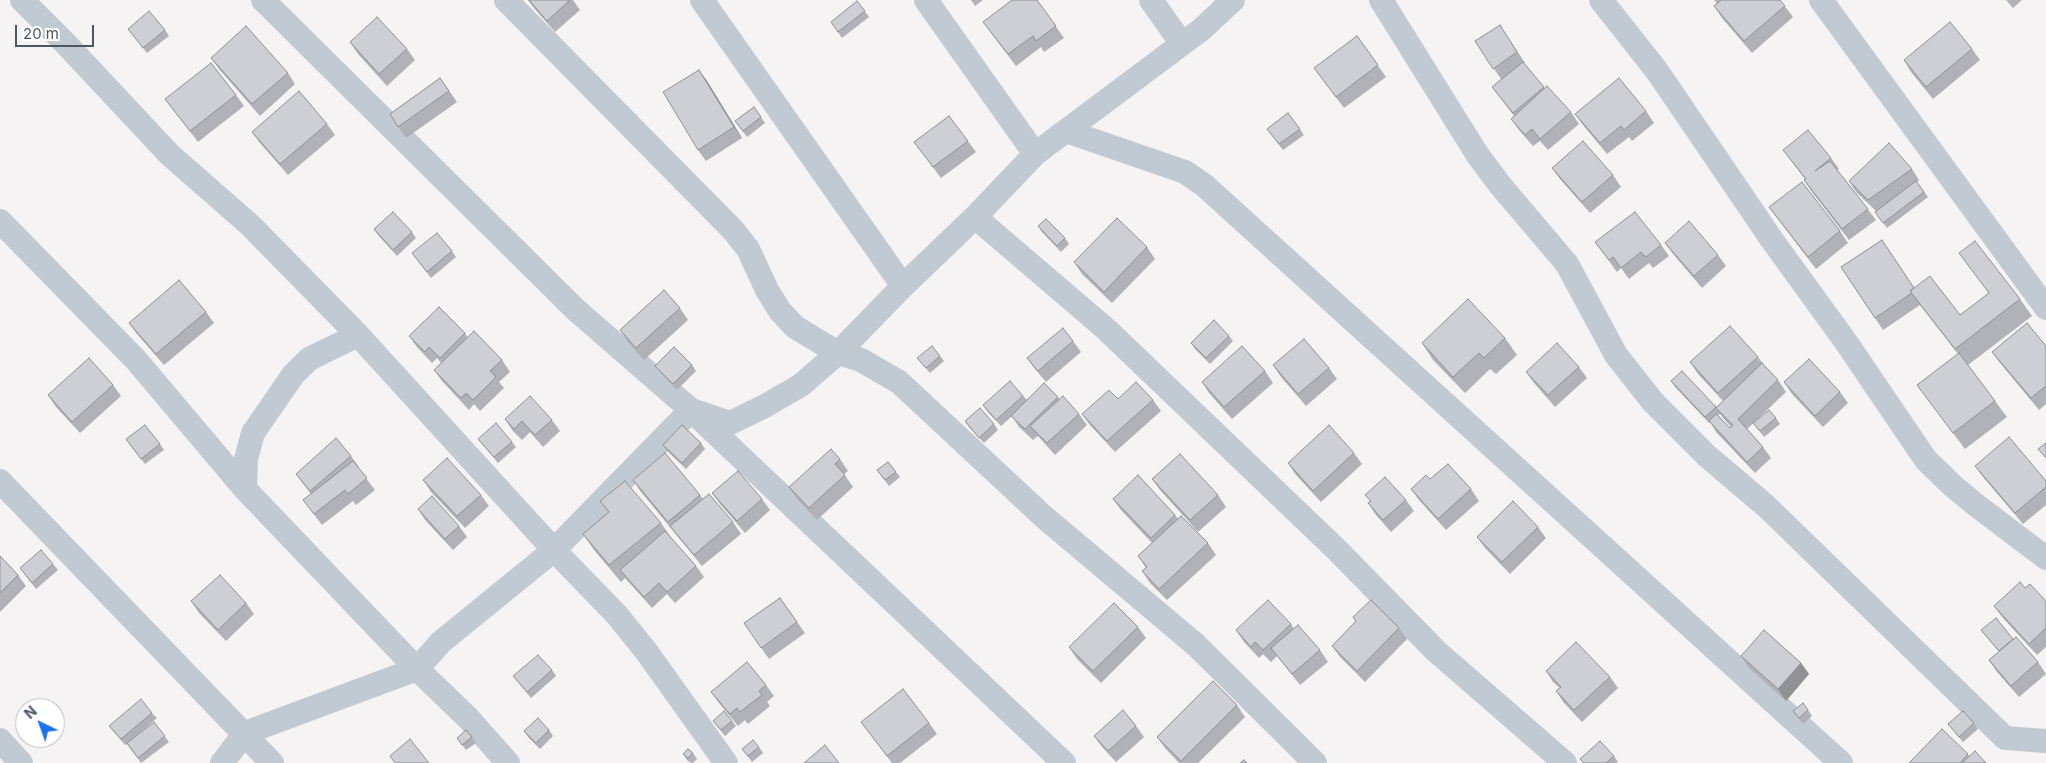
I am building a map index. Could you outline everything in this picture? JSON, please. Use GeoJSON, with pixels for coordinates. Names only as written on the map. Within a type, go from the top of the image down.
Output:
{"type":"FeatureCollection","features":[{"type":"Feature","properties":{"kind":"street"},"geometry":{"type":"LineString","coordinates":[[22,0],[170,155],[250,225],[358,335],[554,550],[617,615],[646,650],[726,763]]}},
{"type":"Feature","properties":{"kind":"street"},"geometry":{"type":"LineString","coordinates":[[263,0],[575,309],[690,410],[1064,763]]}},
{"type":"Feature","properties":{"kind":"street"},"geometry":{"type":"LineString","coordinates":[[506,0],[733,230],[748,249],[766,290],[785,317],[795,327],[838,353],[861,360],[899,382],[1044,517],[1196,645],[1315,763]]}},
{"type":"Feature","properties":{"kind":"street"},"geometry":{"type":"LineString","coordinates":[[702,0],[904,286]]}},
{"type":"Feature","properties":{"kind":"street"},"geometry":{"type":"LineString","coordinates":[[926,0],[1035,154]]}},
{"type":"Feature","properties":{"kind":"street"},"geometry":{"type":"LineString","coordinates":[[1151,0],[1182,44]]}},
{"type":"Feature","properties":{"kind":"street"},"geometry":{"type":"LineString","coordinates":[[690,410],[730,423],[800,385],[838,353],[975,217],[1035,154],[1202,29],[1233,0]]}},
{"type":"Feature","properties":{"kind":"street"},"geometry":{"type":"LineString","coordinates":[[1381,0],[1477,154],[1500,185],[1567,264],[1616,356],[1653,402],[1707,456],[1766,506],[2004,738],[2046,742]]}},
{"type":"Feature","properties":{"kind":"street"},"geometry":{"type":"LineString","coordinates":[[1601,0],[1657,71],[1772,240],[1846,342],[1926,460],[1976,505],[2046,558]]}},
{"type":"Feature","properties":{"kind":"street"},"geometry":{"type":"LineString","coordinates":[[1821,0],[2046,308]]}},
{"type":"Feature","properties":{"kind":"street"},"geometry":{"type":"LineString","coordinates":[[1066,131],[1185,172],[1204,185],[1841,763]]}},
{"type":"Feature","properties":{"kind":"street"},"geometry":{"type":"LineString","coordinates":[[975,217],[1106,329],[1337,550],[1436,651],[1565,763]]}},
{"type":"Feature","properties":{"kind":"street"},"geometry":{"type":"LineString","coordinates":[[0,221],[136,360],[245,489],[417,669],[468,718],[508,763]]}},
{"type":"Feature","properties":{"kind":"street"},"geometry":{"type":"LineString","coordinates":[[245,489],[246,459],[253,433],[293,375],[309,359],[358,335]]}},
{"type":"Feature","properties":{"kind":"street"},"geometry":{"type":"LineString","coordinates":[[222,763],[245,733],[417,669],[441,642],[554,550],[690,410]]}},
{"type":"Feature","properties":{"kind":"street"},"geometry":{"type":"LineString","coordinates":[[0,481],[272,763]]}},
{"type":"Feature","properties":{"kind":"street"},"geometry":{"type":"LineString","coordinates":[[0,740],[22,763]]}},
{"type":"Feature","properties":{"kind":"building"},"geometry":{"type":"Polygon","coordinates":[[[529,0],[570,0],[547,21],[529,0]]]}},
{"type":"Feature","properties":{"kind":"building"},"geometry":{"type":"Polygon","coordinates":[[[1012,0],[1037,0],[1056,26],[1036,41],[1033,36],[1008,54],[983,22],[1012,0]]]}},
{"type":"Feature","properties":{"kind":"building"},"geometry":{"type":"Polygon","coordinates":[[[1721,0],[1780,0],[1785,6],[1744,41],[1714,6],[1721,0]]]}},
{"type":"Feature","properties":{"kind":"building"},"geometry":{"type":"Polygon","coordinates":[[[857,1],[865,11],[838,32],[831,22],[857,1]]]}},
{"type":"Feature","properties":{"kind":"building"},"geometry":{"type":"Polygon","coordinates":[[[149,11],[165,30],[143,48],[128,29],[149,11]]]}},
{"type":"Feature","properties":{"kind":"building"},"geometry":{"type":"Polygon","coordinates":[[[377,17],[407,49],[379,74],[350,42],[377,17]]]}},
{"type":"Feature","properties":{"kind":"building"},"geometry":{"type":"Polygon","coordinates":[[[1950,22],[1972,49],[1926,87],[1904,60],[1950,22]]]}},
{"type":"Feature","properties":{"kind":"building"},"geometry":{"type":"Polygon","coordinates":[[[1500,25],[1517,52],[1493,69],[1475,41],[1500,25]]]}},
{"type":"Feature","properties":{"kind":"building"},"geometry":{"type":"Polygon","coordinates":[[[246,26],[288,73],[252,104],[211,58],[246,26]]]}},
{"type":"Feature","properties":{"kind":"building"},"geometry":{"type":"Polygon","coordinates":[[[1357,36],[1378,65],[1336,97],[1314,68],[1357,36]]]}},
{"type":"Feature","properties":{"kind":"building"},"geometry":{"type":"Polygon","coordinates":[[[1523,62],[1544,87],[1513,113],[1492,87],[1523,62]]]}},
{"type":"Feature","properties":{"kind":"building"},"geometry":{"type":"Polygon","coordinates":[[[211,63],[236,95],[190,131],[165,99],[211,63]]]}},
{"type":"Feature","properties":{"kind":"building"},"geometry":{"type":"Polygon","coordinates":[[[699,70],[734,127],[698,150],[663,92],[699,70]]]}},
{"type":"Feature","properties":{"kind":"building"},"geometry":{"type":"Polygon","coordinates":[[[440,78],[449,91],[398,127],[390,114],[440,78]]]}},
{"type":"Feature","properties":{"kind":"building"},"geometry":{"type":"Polygon","coordinates":[[[1619,78],[1646,111],[1624,130],[1621,126],[1600,143],[1575,114],[1619,78]]]}},
{"type":"Feature","properties":{"kind":"building"},"geometry":{"type":"Polygon","coordinates":[[[1547,86],[1571,112],[1540,139],[1532,129],[1525,135],[1511,119],[1547,86]]]}},
{"type":"Feature","properties":{"kind":"building"},"geometry":{"type":"Polygon","coordinates":[[[299,91],[327,124],[280,164],[252,132],[299,91]]]}},
{"type":"Feature","properties":{"kind":"building"},"geometry":{"type":"Polygon","coordinates":[[[754,107],[761,117],[743,131],[735,121],[754,107]]]}},
{"type":"Feature","properties":{"kind":"building"},"geometry":{"type":"Polygon","coordinates":[[[1288,113],[1300,129],[1279,144],[1267,129],[1288,113]]]}},
{"type":"Feature","properties":{"kind":"building"},"geometry":{"type":"Polygon","coordinates":[[[949,116],[968,141],[933,167],[914,142],[949,116]]]}},
{"type":"Feature","properties":{"kind":"building"},"geometry":{"type":"Polygon","coordinates":[[[1808,130],[1831,158],[1815,171],[1830,161],[1868,209],[1842,229],[1783,150],[1808,130]]]}},
{"type":"Feature","properties":{"kind":"building"},"geometry":{"type":"Polygon","coordinates":[[[1583,141],[1613,175],[1582,202],[1552,168],[1583,141]]]}},
{"type":"Feature","properties":{"kind":"building"},"geometry":{"type":"Polygon","coordinates":[[[1889,143],[1912,169],[1868,200],[1849,181],[1889,143]]]}},
{"type":"Feature","properties":{"kind":"building"},"geometry":{"type":"Polygon","coordinates":[[[1916,181],[1924,192],[1883,223],[1875,212],[1916,181]]]}},
{"type":"Feature","properties":{"kind":"building"},"geometry":{"type":"Polygon","coordinates":[[[1802,182],[1840,231],[1808,257],[1769,207],[1802,182]]]}},
{"type":"Feature","properties":{"kind":"building"},"geometry":{"type":"Polygon","coordinates":[[[393,212],[412,232],[393,250],[374,229],[393,212]]]}},
{"type":"Feature","properties":{"kind":"building"},"geometry":{"type":"Polygon","coordinates":[[[1635,212],[1661,245],[1646,257],[1641,252],[1621,268],[1613,257],[1609,260],[1595,242],[1635,212]]]}},
{"type":"Feature","properties":{"kind":"building"},"geometry":{"type":"Polygon","coordinates":[[[1117,218],[1147,247],[1104,292],[1074,262],[1117,218]]]}},
{"type":"Feature","properties":{"kind":"building"},"geometry":{"type":"Polygon","coordinates":[[[1046,219],[1065,238],[1057,246],[1038,226],[1046,219]]]}},
{"type":"Feature","properties":{"kind":"building"},"geometry":{"type":"Polygon","coordinates":[[[1689,221],[1718,255],[1694,276],[1665,243],[1689,221]]]}},
{"type":"Feature","properties":{"kind":"building"},"geometry":{"type":"Polygon","coordinates":[[[437,233],[452,251],[427,272],[412,253],[437,233]]]}},
{"type":"Feature","properties":{"kind":"building"},"geometry":{"type":"Polygon","coordinates":[[[1882,240],[1914,288],[1910,291],[1912,293],[1875,318],[1841,267],[1882,240]]]}},
{"type":"Feature","properties":{"kind":"building"},"geometry":{"type":"Polygon","coordinates":[[[1975,241],[2020,299],[1955,349],[1910,291],[1930,276],[1960,315],[1989,293],[1959,253],[1975,241]]]}},
{"type":"Feature","properties":{"kind":"building"},"geometry":{"type":"Polygon","coordinates":[[[179,280],[206,312],[156,354],[129,323],[179,280]]]}},
{"type":"Feature","properties":{"kind":"building"},"geometry":{"type":"Polygon","coordinates":[[[664,290],[680,308],[636,348],[620,330],[664,290]]]}},
{"type":"Feature","properties":{"kind":"building"},"geometry":{"type":"Polygon","coordinates":[[[1468,299],[1505,338],[1484,358],[1479,353],[1453,377],[1422,343],[1468,299]]]}},
{"type":"Feature","properties":{"kind":"building"},"geometry":{"type":"Polygon","coordinates":[[[439,307],[465,333],[440,358],[429,347],[425,352],[409,336],[439,307]]]}},
{"type":"Feature","properties":{"kind":"building"},"geometry":{"type":"Polygon","coordinates":[[[1214,320],[1229,336],[1206,358],[1191,343],[1214,320]]]}},
{"type":"Feature","properties":{"kind":"building"},"geometry":{"type":"Polygon","coordinates":[[[2027,323],[2046,346],[2046,386],[2031,398],[1992,352],[2027,323]]]}},
{"type":"Feature","properties":{"kind":"building"},"geometry":{"type":"Polygon","coordinates":[[[1730,326],[1758,357],[1718,393],[1690,362],[1730,326]]]}},
{"type":"Feature","properties":{"kind":"building"},"geometry":{"type":"Polygon","coordinates":[[[1063,328],[1073,341],[1038,371],[1027,358],[1063,328]]]}},
{"type":"Feature","properties":{"kind":"building"},"geometry":{"type":"Polygon","coordinates":[[[474,331],[502,360],[490,371],[496,377],[473,400],[466,393],[461,398],[434,370],[474,331]]]}},
{"type":"Feature","properties":{"kind":"building"},"geometry":{"type":"Polygon","coordinates":[[[1304,339],[1329,368],[1298,394],[1273,365],[1304,339]]]}},
{"type":"Feature","properties":{"kind":"building"},"geometry":{"type":"Polygon","coordinates":[[[1557,343],[1579,367],[1548,395],[1526,372],[1557,343]]]}},
{"type":"Feature","properties":{"kind":"building"},"geometry":{"type":"Polygon","coordinates":[[[932,346],[940,356],[926,368],[917,358],[932,346]]]}},
{"type":"Feature","properties":{"kind":"building"},"geometry":{"type":"Polygon","coordinates":[[[1242,346],[1265,371],[1224,407],[1202,382],[1242,346]]]}},
{"type":"Feature","properties":{"kind":"building"},"geometry":{"type":"Polygon","coordinates":[[[674,347],[692,365],[673,384],[655,366],[674,347]]]}},
{"type":"Feature","properties":{"kind":"building"},"geometry":{"type":"Polygon","coordinates":[[[1959,353],[1995,401],[1953,433],[1917,385],[1959,353]]]}},
{"type":"Feature","properties":{"kind":"building"},"geometry":{"type":"Polygon","coordinates":[[[89,358],[113,385],[72,422],[48,395],[89,358]]]}},
{"type":"Feature","properties":{"kind":"building"},"geometry":{"type":"Polygon","coordinates":[[[1809,359],[1840,392],[1815,416],[1784,382],[1809,359]]]}},
{"type":"Feature","properties":{"kind":"building"},"geometry":{"type":"Polygon","coordinates":[[[1762,363],[1778,380],[1738,419],[1763,447],[1747,462],[1709,421],[1716,414],[1730,428],[1733,425],[1716,408],[1762,363]]]}},
{"type":"Feature","properties":{"kind":"building"},"geometry":{"type":"Polygon","coordinates":[[[1682,371],[1716,407],[1705,417],[1671,381],[1682,371]]]}},
{"type":"Feature","properties":{"kind":"building"},"geometry":{"type":"Polygon","coordinates":[[[1010,381],[1023,396],[996,420],[983,405],[1010,381]]]}},
{"type":"Feature","properties":{"kind":"building"},"geometry":{"type":"Polygon","coordinates":[[[1136,382],[1153,400],[1107,441],[1082,414],[1109,390],[1118,399],[1136,382]]]}},
{"type":"Feature","properties":{"kind":"building"},"geometry":{"type":"Polygon","coordinates":[[[1044,383],[1058,397],[1025,429],[1011,416],[1044,383]]]}},
{"type":"Feature","properties":{"kind":"building"},"geometry":{"type":"Polygon","coordinates":[[[530,396],[552,420],[535,435],[522,421],[514,429],[505,419],[530,396]]]}},
{"type":"Feature","properties":{"kind":"building"},"geometry":{"type":"Polygon","coordinates":[[[1063,396],[1079,414],[1047,443],[1030,426],[1063,396]]]}},
{"type":"Feature","properties":{"kind":"building"},"geometry":{"type":"Polygon","coordinates":[[[980,408],[994,424],[979,438],[965,421],[980,408]]]}},
{"type":"Feature","properties":{"kind":"building"},"geometry":{"type":"Polygon","coordinates":[[[1769,410],[1776,418],[1760,431],[1753,423],[1769,410]]]}},
{"type":"Feature","properties":{"kind":"building"},"geometry":{"type":"Polygon","coordinates":[[[496,423],[512,442],[494,457],[478,439],[496,423]]]}},
{"type":"Feature","properties":{"kind":"building"},"geometry":{"type":"Polygon","coordinates":[[[145,425],[160,444],[141,459],[126,439],[145,425]]]}},
{"type":"Feature","properties":{"kind":"building"},"geometry":{"type":"Polygon","coordinates":[[[682,425],[701,443],[682,463],[663,445],[682,425]]]}},
{"type":"Feature","properties":{"kind":"building"},"geometry":{"type":"Polygon","coordinates":[[[1329,425],[1354,453],[1313,491],[1288,463],[1329,425]]]}},
{"type":"Feature","properties":{"kind":"building"},"geometry":{"type":"Polygon","coordinates":[[[2009,437],[2046,481],[2046,487],[2015,513],[1975,466],[2009,437]]]}},
{"type":"Feature","properties":{"kind":"building"},"geometry":{"type":"Polygon","coordinates":[[[336,438],[351,456],[310,491],[296,474],[336,438]]]}},
{"type":"Feature","properties":{"kind":"building"},"geometry":{"type":"Polygon","coordinates":[[[2046,443],[2046,458],[2038,449],[2046,443]]]}},
{"type":"Feature","properties":{"kind":"building"},"geometry":{"type":"Polygon","coordinates":[[[831,449],[840,459],[835,464],[845,475],[809,508],[789,487],[831,449]]]}},
{"type":"Feature","properties":{"kind":"building"},"geometry":{"type":"Polygon","coordinates":[[[665,453],[700,495],[668,522],[633,480],[665,453]]]}},
{"type":"Feature","properties":{"kind":"building"},"geometry":{"type":"Polygon","coordinates":[[[1180,454],[1218,495],[1190,520],[1152,479],[1180,454]]]}},
{"type":"Feature","properties":{"kind":"building"},"geometry":{"type":"Polygon","coordinates":[[[447,458],[481,495],[457,516],[423,480],[447,458]]]}},
{"type":"Feature","properties":{"kind":"building"},"geometry":{"type":"Polygon","coordinates":[[[353,461],[367,478],[348,494],[345,490],[314,514],[303,500],[353,461]]]}},
{"type":"Feature","properties":{"kind":"building"},"geometry":{"type":"Polygon","coordinates":[[[888,462],[896,472],[885,480],[877,470],[888,462]]]}},
{"type":"Feature","properties":{"kind":"building"},"geometry":{"type":"Polygon","coordinates":[[[1448,464],[1471,489],[1438,519],[1411,489],[1426,475],[1430,479],[1448,464]]]}},
{"type":"Feature","properties":{"kind":"building"},"geometry":{"type":"Polygon","coordinates":[[[738,471],[762,499],[737,521],[712,493],[738,471]]]}},
{"type":"Feature","properties":{"kind":"building"},"geometry":{"type":"Polygon","coordinates":[[[1138,475],[1175,515],[1151,538],[1113,499],[1138,475]]]}},
{"type":"Feature","properties":{"kind":"building"},"geometry":{"type":"Polygon","coordinates":[[[1385,477],[1406,500],[1383,520],[1368,503],[1371,501],[1365,495],[1385,477]]]}},
{"type":"Feature","properties":{"kind":"building"},"geometry":{"type":"Polygon","coordinates":[[[625,481],[661,523],[609,565],[583,534],[609,512],[600,501],[625,481]]]}},
{"type":"Feature","properties":{"kind":"building"},"geometry":{"type":"Polygon","coordinates":[[[709,494],[733,522],[694,555],[670,526],[709,494]]]}},
{"type":"Feature","properties":{"kind":"building"},"geometry":{"type":"Polygon","coordinates":[[[432,496],[459,526],[445,539],[418,509],[432,496]]]}},
{"type":"Feature","properties":{"kind":"building"},"geometry":{"type":"Polygon","coordinates":[[[1513,501],[1538,527],[1502,562],[1477,537],[1513,501]]]}},
{"type":"Feature","properties":{"kind":"building"},"geometry":{"type":"Polygon","coordinates":[[[1181,516],[1208,543],[1159,589],[1142,571],[1147,567],[1138,556],[1181,516]]]}},
{"type":"Feature","properties":{"kind":"building"},"geometry":{"type":"Polygon","coordinates":[[[665,531],[696,566],[667,592],[659,583],[644,597],[620,570],[665,531]]]}},
{"type":"Feature","properties":{"kind":"building"},"geometry":{"type":"Polygon","coordinates":[[[41,550],[53,564],[32,583],[20,568],[41,550]]]}},
{"type":"Feature","properties":{"kind":"building"},"geometry":{"type":"Polygon","coordinates":[[[0,556],[18,575],[0,593],[0,556]]]}},
{"type":"Feature","properties":{"kind":"building"},"geometry":{"type":"Polygon","coordinates":[[[220,575],[246,603],[218,630],[191,601],[220,575]]]}},
{"type":"Feature","properties":{"kind":"building"},"geometry":{"type":"Polygon","coordinates":[[[2020,582],[2025,588],[2030,584],[2046,601],[2046,628],[2029,644],[1994,606],[2020,582]]]}},
{"type":"Feature","properties":{"kind":"building"},"geometry":{"type":"Polygon","coordinates":[[[780,598],[797,622],[761,648],[744,623],[780,598]]]}},
{"type":"Feature","properties":{"kind":"building"},"geometry":{"type":"Polygon","coordinates":[[[1268,600],[1291,624],[1263,650],[1255,642],[1251,647],[1236,630],[1268,600]]]}},
{"type":"Feature","properties":{"kind":"building"},"geometry":{"type":"Polygon","coordinates":[[[1371,600],[1399,628],[1357,671],[1332,646],[1356,621],[1353,617],[1371,600]]]}},
{"type":"Feature","properties":{"kind":"building"},"geometry":{"type":"Polygon","coordinates":[[[1114,603],[1138,627],[1093,671],[1069,647],[1114,603]]]}},
{"type":"Feature","properties":{"kind":"building"},"geometry":{"type":"Polygon","coordinates":[[[1996,618],[2013,639],[1999,651],[1981,630],[1996,618]]]}},
{"type":"Feature","properties":{"kind":"building"},"geometry":{"type":"Polygon","coordinates":[[[1298,625],[1320,650],[1292,674],[1271,648],[1298,625]]]}},
{"type":"Feature","properties":{"kind":"building"},"geometry":{"type":"Polygon","coordinates":[[[1764,630],[1801,663],[1778,689],[1741,656],[1764,630]]]}},
{"type":"Feature","properties":{"kind":"building"},"geometry":{"type":"Polygon","coordinates":[[[2016,637],[2038,662],[2011,686],[1989,660],[2016,637]]]}},
{"type":"Feature","properties":{"kind":"building"},"geometry":{"type":"Polygon","coordinates":[[[1576,642],[1610,677],[1574,710],[1556,691],[1561,687],[1546,671],[1576,642]]]}},
{"type":"Feature","properties":{"kind":"building"},"geometry":{"type":"Polygon","coordinates":[[[538,655],[552,670],[527,692],[513,676],[538,655]]]}},
{"type":"Feature","properties":{"kind":"building"},"geometry":{"type":"Polygon","coordinates":[[[747,662],[766,685],[759,691],[762,695],[740,712],[737,708],[730,714],[711,692],[747,662]]]}},
{"type":"Feature","properties":{"kind":"building"},"geometry":{"type":"Polygon","coordinates":[[[1213,681],[1237,705],[1181,761],[1157,737],[1213,681]]]}},
{"type":"Feature","properties":{"kind":"building"},"geometry":{"type":"Polygon","coordinates":[[[903,689],[929,723],[887,756],[861,722],[903,689]]]}},
{"type":"Feature","properties":{"kind":"building"},"geometry":{"type":"Polygon","coordinates":[[[141,699],[152,713],[121,739],[109,726],[141,699]]]}},
{"type":"Feature","properties":{"kind":"building"},"geometry":{"type":"Polygon","coordinates":[[[1803,703],[1808,710],[1799,718],[1793,711],[1803,703]]]}},
{"type":"Feature","properties":{"kind":"building"},"geometry":{"type":"Polygon","coordinates":[[[1123,710],[1136,726],[1108,751],[1094,736],[1123,710]]]}},
{"type":"Feature","properties":{"kind":"building"},"geometry":{"type":"Polygon","coordinates":[[[724,711],[732,721],[721,730],[713,721],[724,711]]]}},
{"type":"Feature","properties":{"kind":"building"},"geometry":{"type":"Polygon","coordinates":[[[1963,711],[1974,723],[1959,737],[1948,724],[1963,711]]]}},
{"type":"Feature","properties":{"kind":"building"},"geometry":{"type":"Polygon","coordinates":[[[538,718],[549,730],[536,743],[524,731],[538,718]]]}},
{"type":"Feature","properties":{"kind":"building"},"geometry":{"type":"Polygon","coordinates":[[[154,722],[165,736],[138,758],[127,743],[154,722]]]}},
{"type":"Feature","properties":{"kind":"building"},"geometry":{"type":"Polygon","coordinates":[[[1942,729],[1968,754],[1960,763],[1909,763],[1942,729]]]}},
{"type":"Feature","properties":{"kind":"building"},"geometry":{"type":"Polygon","coordinates":[[[466,730],[472,737],[462,745],[457,738],[466,730]]]}},
{"type":"Feature","properties":{"kind":"building"},"geometry":{"type":"Polygon","coordinates":[[[410,739],[429,763],[395,763],[390,756],[410,739]]]}},
{"type":"Feature","properties":{"kind":"building"},"geometry":{"type":"Polygon","coordinates":[[[753,740],[759,747],[748,756],[742,749],[753,740]]]}},
{"type":"Feature","properties":{"kind":"building"},"geometry":{"type":"Polygon","coordinates":[[[1600,741],[1614,756],[1606,763],[1584,763],[1580,759],[1600,741]]]}},
{"type":"Feature","properties":{"kind":"building"},"geometry":{"type":"Polygon","coordinates":[[[825,745],[839,763],[804,763],[825,745]]]}},
{"type":"Feature","properties":{"kind":"building"},"geometry":{"type":"Polygon","coordinates":[[[688,749],[693,753],[688,758],[683,754],[688,749]]]}},
{"type":"Feature","properties":{"kind":"building"},"geometry":{"type":"Polygon","coordinates":[[[1975,751],[1986,763],[1962,763],[1975,751]]]}}]}
